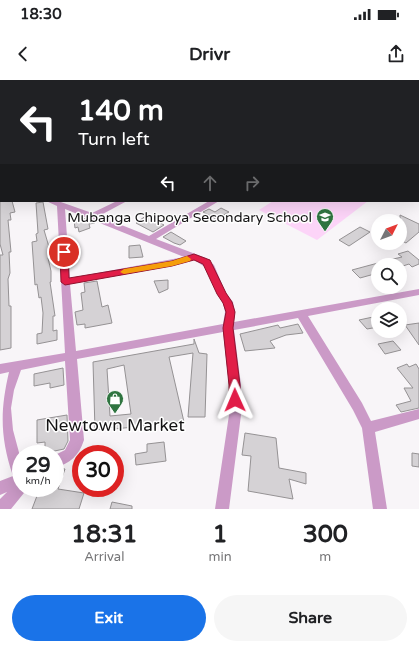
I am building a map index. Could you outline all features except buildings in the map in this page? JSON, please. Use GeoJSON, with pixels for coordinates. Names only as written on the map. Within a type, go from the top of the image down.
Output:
{"type":"FeatureCollection","features":[{"type":"Feature","properties":{"kind":"street"},"geometry":{"type":"LineString","coordinates":[[53,202],[203,260],[209,265],[222,294],[228,302],[230,312],[228,328],[235,385],[235,415],[222,509]]}},
{"type":"Feature","properties":{"kind":"street"},"geometry":{"type":"LineString","coordinates":[[92,216],[121,202]]}},
{"type":"Feature","properties":{"kind":"street"},"geometry":{"type":"LineString","coordinates":[[149,240],[213,202]]}},
{"type":"Feature","properties":{"kind":"street"},"geometry":{"type":"LineString","coordinates":[[61,205],[65,282],[72,356],[77,440],[75,448],[68,456],[64,458]]}},
{"type":"Feature","properties":{"kind":"street"},"geometry":{"type":"LineString","coordinates":[[65,282],[172,264],[194,257]]}},
{"type":"Feature","properties":{"kind":"street"},"geometry":{"type":"LineString","coordinates":[[0,369],[419,292]]}},
{"type":"Feature","properties":{"kind":"street"},"geometry":{"type":"LineString","coordinates":[[301,314],[358,407],[368,428],[380,509]]}},
{"type":"Feature","properties":{"kind":"street"},"geometry":{"type":"LineString","coordinates":[[12,450],[5,413],[7,393],[17,366]]}},
{"type":"Feature","properties":{"kind":"street"},"geometry":{"type":"LineString","coordinates":[[368,428],[419,414]]}},
{"type":"Feature","properties":{"kind":"street"},"geometry":{"type":"LineString","coordinates":[[0,488],[12,483]]}},
{"type":"Feature","properties":{"kind":"street"},"geometry":{"type":"LineString","coordinates":[[1,509],[12,497]]}},
{"type":"Feature","properties":{"kind":"shaded area"},"geometry":{"type":"Polygon","coordinates":[[[271,202],[367,202],[317,240],[259,210],[271,202]]]}},
{"type":"Feature","properties":{"kind":"slow traffic"},"geometry":{"type":"LineString","coordinates":[[124,272],[172,264],[187,259]]}},
{"type":"Feature","properties":{"kind":"place","name":"Mubanga Chipoya Secondary School"},"geometry":{"type":"Point","coordinates":[325,232]}},
{"type":"Feature","properties":{"kind":"place","name":"Newtown Market"},"geometry":{"type":"Point","coordinates":[115,414]}},
{"type":"Feature","properties":{"kind":"route"},"geometry":{"type":"LineString","coordinates":[[64,252],[65,282],[172,264],[194,257],[207,262],[222,294],[228,302],[230,312],[228,328],[235,385],[235,400]]}}]}
